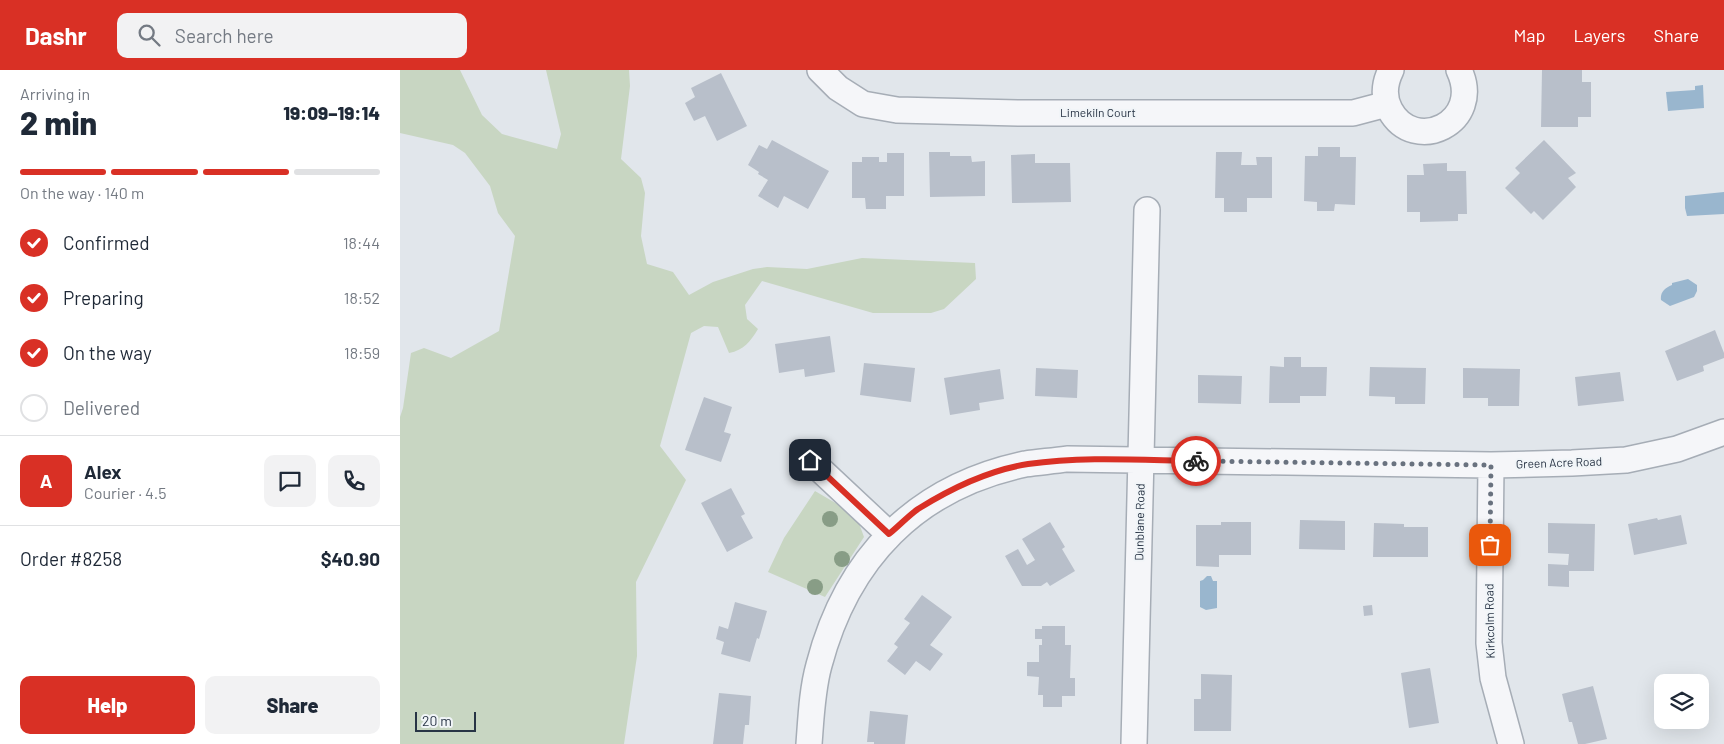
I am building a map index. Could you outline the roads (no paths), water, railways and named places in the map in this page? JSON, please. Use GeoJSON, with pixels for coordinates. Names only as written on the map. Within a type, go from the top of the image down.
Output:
{"type":"FeatureCollection","features":[{"type":"Feature","properties":{"kind":"street","name":"Limekiln Court"},"geometry":{"type":"LineString","coordinates":[[820,70],[838,88],[863,104],[897,110],[1020,113],[1353,113],[1387,104]]}},
{"type":"Feature","properties":{"kind":"street"},"geometry":{"type":"LineString","coordinates":[[1391,70],[1387,78],[1385,91],[1387,104],[1393,116],[1404,125],[1416,130],[1430,131],[1443,127],[1454,119],[1462,107],[1466,94],[1464,80],[1459,70]]}},
{"type":"Feature","properties":{"kind":"street","name":"Dunblane Road"},"geometry":{"type":"LineString","coordinates":[[1134,744],[1147,210]]}},
{"type":"Feature","properties":{"kind":"street","name":"Green Acre Road"},"geometry":{"type":"LineString","coordinates":[[809,744],[818,666],[832,624],[851,585],[867,560],[889,534],[917,510],[948,492],[986,476],[1026,464],[1067,459],[1491,465],[1626,460],[1677,449],[1724,432]]}},
{"type":"Feature","properties":{"kind":"street"},"geometry":{"type":"LineString","coordinates":[[810,460],[889,534]]}},
{"type":"Feature","properties":{"kind":"street","name":"Kirkcolm Road"},"geometry":{"type":"LineString","coordinates":[[1491,465],[1488,643],[1493,678],[1511,744]]}},
{"type":"Feature","properties":{"kind":"water"},"geometry":{"type":"Polygon","coordinates":[[[1703,85],[1704,108],[1668,111],[1666,92],[1695,90],[1695,86],[1703,85]]]}},
{"type":"Feature","properties":{"kind":"water"},"geometry":{"type":"Polygon","coordinates":[[[1724,192],[1724,214],[1687,216],[1685,196],[1724,192]]]}},
{"type":"Feature","properties":{"kind":"water"},"geometry":{"type":"Polygon","coordinates":[[[1688,279],[1697,285],[1694,297],[1670,306],[1661,300],[1662,293],[1672,283],[1688,279]]]}},
{"type":"Feature","properties":{"kind":"water"},"geometry":{"type":"Polygon","coordinates":[[[1207,576],[1211,576],[1213,581],[1217,581],[1217,608],[1206,610],[1200,607],[1200,581],[1207,576]]]}}]}
